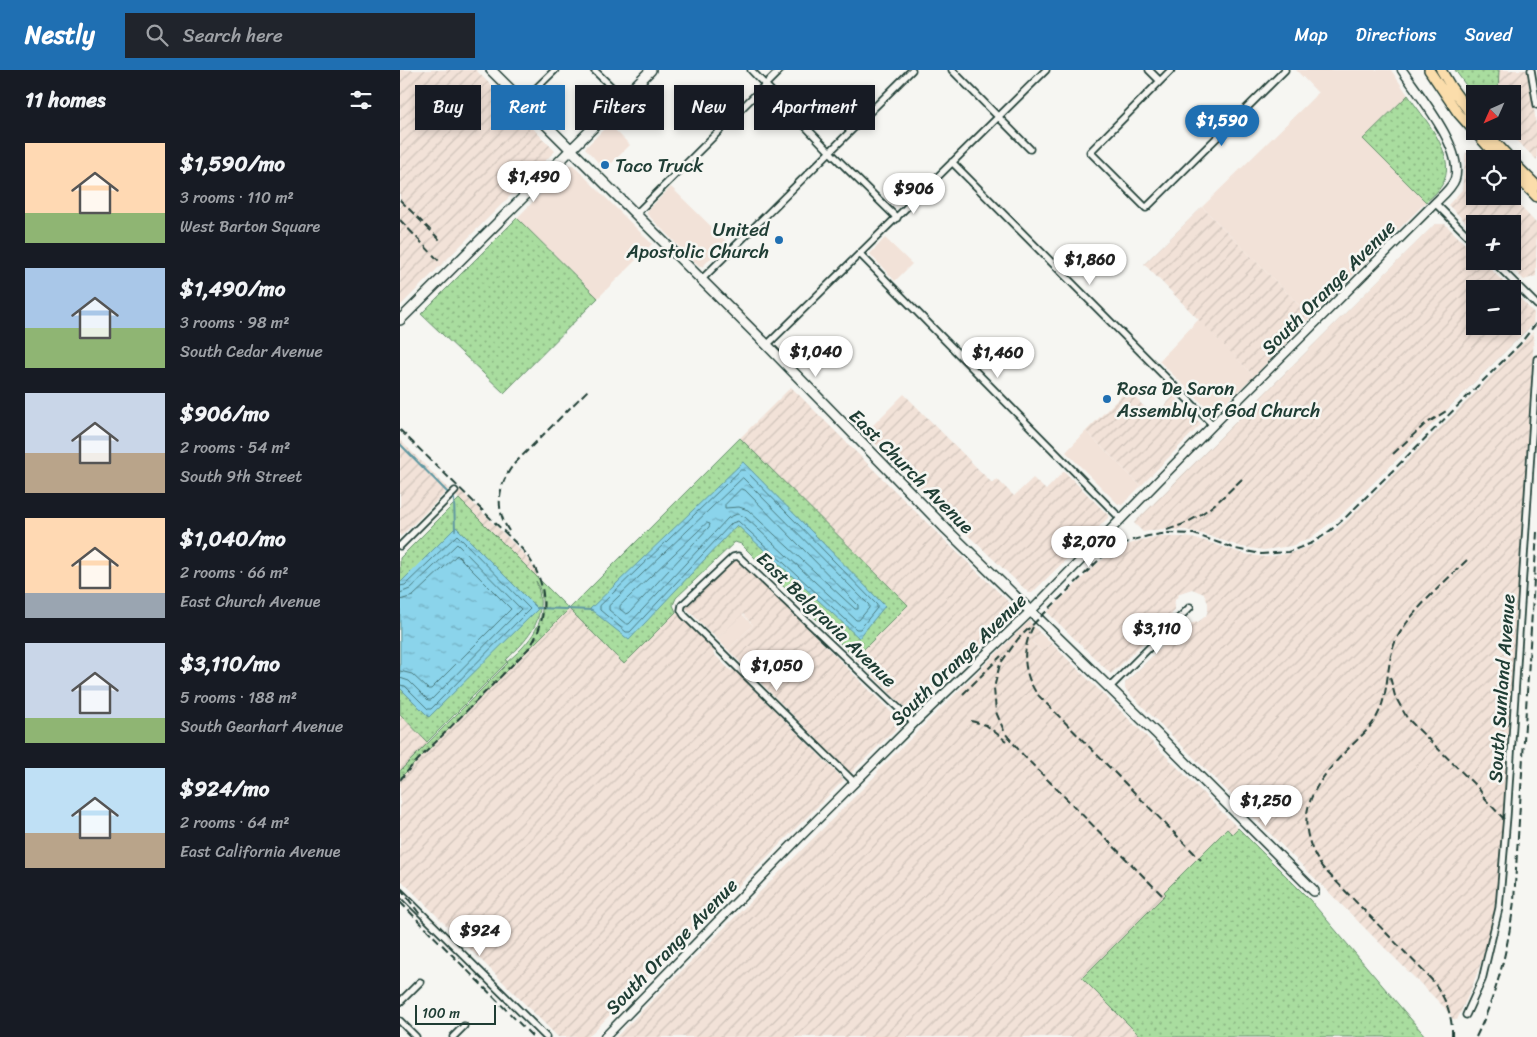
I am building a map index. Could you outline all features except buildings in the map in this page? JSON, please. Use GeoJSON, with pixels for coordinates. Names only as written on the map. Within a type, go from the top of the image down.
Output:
{"type":"FeatureCollection","features":[{"type":"Feature","properties":{"kind":"main road","name":"East Church Avenue"},"geometry":{"type":"LineString","coordinates":[[491,70],[506,85]]}},
{"type":"Feature","properties":{"kind":"main road"},"geometry":{"type":"LineString","coordinates":[[636,85],[650,70]]}},
{"type":"Feature","properties":{"kind":"main road"},"geometry":{"type":"LineString","coordinates":[[1430,70],[1458,113],[1466,120]]}},
{"type":"Feature","properties":{"kind":"main road"},"geometry":{"type":"LineString","coordinates":[[1441,70],[1466,108]]}},
{"type":"Feature","properties":{"kind":"main road","name":"East Church Avenue"},"geometry":{"type":"LineString","coordinates":[[550,130],[767,345],[945,528],[1314,891]]}},
{"type":"Feature","properties":{"kind":"main road"},"geometry":{"type":"LineString","coordinates":[[400,320],[590,130]]}},
{"type":"Feature","properties":{"kind":"main road"},"geometry":{"type":"LineString","coordinates":[[1490,140],[1501,150]]}},
{"type":"Feature","properties":{"kind":"main road"},"geometry":{"type":"LineString","coordinates":[[1521,172],[1534,189]]}},
{"type":"Feature","properties":{"kind":"main road"},"geometry":{"type":"LineString","coordinates":[[1521,179],[1534,189]]}},
{"type":"Feature","properties":{"kind":"street"},"geometry":{"type":"LineString","coordinates":[[540,85],[555,70]]}},
{"type":"Feature","properties":{"kind":"street"},"geometry":{"type":"LineString","coordinates":[[594,70],[610,85]]}},
{"type":"Feature","properties":{"kind":"street"},"geometry":{"type":"LineString","coordinates":[[751,70],[766,85],[780,70]]}},
{"type":"Feature","properties":{"kind":"street"},"geometry":{"type":"LineString","coordinates":[[701,280],[912,70]]}},
{"type":"Feature","properties":{"kind":"street"},"geometry":{"type":"LineString","coordinates":[[952,70],[1030,149]]}},
{"type":"Feature","properties":{"kind":"street"},"geometry":{"type":"LineString","coordinates":[[767,345],[1046,70]]}},
{"type":"Feature","properties":{"kind":"street"},"geometry":{"type":"LineString","coordinates":[[1150,70],[1160,81]]}},
{"type":"Feature","properties":{"kind":"street"},"geometry":{"type":"LineString","coordinates":[[1171,70],[1090,152],[1146,208],[1285,70]]}},
{"type":"Feature","properties":{"kind":"street","name":"South Orange Avenue"},"geometry":{"type":"LineString","coordinates":[[605,1037],[914,723],[1031,612],[1455,181],[1457,163],[1448,140],[1402,70]]}},
{"type":"Feature","properties":{"kind":"street"},"geometry":{"type":"LineString","coordinates":[[1531,70],[1537,105]]}},
{"type":"Feature","properties":{"kind":"street"},"geometry":{"type":"LineString","coordinates":[[636,214],[754,97]]}},
{"type":"Feature","properties":{"kind":"street"},"geometry":{"type":"LineString","coordinates":[[809,130],[897,218]]}},
{"type":"Feature","properties":{"kind":"street"},"geometry":{"type":"LineString","coordinates":[[952,162],[1213,425]]}},
{"type":"Feature","properties":{"kind":"street"},"geometry":{"type":"LineString","coordinates":[[1435,203],[1466,234]]}},
{"type":"Feature","properties":{"kind":"street"},"geometry":{"type":"LineString","coordinates":[[860,254],[1122,518]]}},
{"type":"Feature","properties":{"kind":"street"},"geometry":{"type":"LineString","coordinates":[[1502,270],[1537,305]]}},
{"type":"Feature","properties":{"kind":"street","name":"South Sunland Avenue"},"geometry":{"type":"LineString","coordinates":[[1466,1014],[1482,980],[1499,908],[1507,816],[1537,359]]}},
{"type":"Feature","properties":{"kind":"street"},"geometry":{"type":"LineString","coordinates":[[400,546],[454,491]]}},
{"type":"Feature","properties":{"kind":"street","name":"East Belgravia Avenue"},"geometry":{"type":"LineString","coordinates":[[855,783],[684,615],[681,610],[682,605],[733,556],[738,556],[914,723]]}},
{"type":"Feature","properties":{"kind":"street"},"geometry":{"type":"LineString","coordinates":[[1109,688],[1190,607]]}},
{"type":"Feature","properties":{"kind":"street"},"geometry":{"type":"LineString","coordinates":[[400,892],[546,1037]]}},
{"type":"Feature","properties":{"kind":"street"},"geometry":{"type":"LineString","coordinates":[[400,1002],[420,982]]}},
{"type":"Feature","properties":{"kind":"street"},"geometry":{"type":"LineString","coordinates":[[400,1021],[416,1037]]}},
{"type":"Feature","properties":{"kind":"street"},"geometry":{"type":"LineString","coordinates":[[453,1037],[464,1026]]}},
{"type":"Feature","properties":{"kind":"shaded area"},"geometry":{"type":"Polygon","coordinates":[[[400,70],[476,70],[491,85],[491,130],[535,130],[555,151],[400,306],[400,70]]]}},
{"type":"Feature","properties":{"kind":"shaded area"},"geometry":{"type":"Polygon","coordinates":[[[1296,70],[1391,70],[1408,95],[1364,139],[1426,202],[1311,317],[1202,207],[1318,93],[1296,70]]]}},
{"type":"Feature","properties":{"kind":"shaded area"},"geometry":{"type":"Polygon","coordinates":[[[1499,70],[1529,70],[1537,132],[1537,160],[1516,140],[1521,140],[1521,85],[1498,85],[1499,70]]]}},
{"type":"Feature","properties":{"kind":"shaded area"},"geometry":{"type":"Polygon","coordinates":[[[603,130],[615,130],[630,145],[605,170],[585,148],[603,130]]]}},
{"type":"Feature","properties":{"kind":"shaded area"},"geometry":{"type":"Polygon","coordinates":[[[1466,152],[1466,205],[1519,205],[1537,224],[1536,276],[1524,280],[1514,270],[1521,270],[1521,215],[1466,215],[1466,222],[1448,205],[1462,190],[1466,152]]]}},
{"type":"Feature","properties":{"kind":"shaded area"},"geometry":{"type":"Polygon","coordinates":[[[569,165],[573,165],[652,244],[598,298],[517,218],[569,165]]]}},
{"type":"Feature","properties":{"kind":"shaded area"},"geometry":{"type":"Polygon","coordinates":[[[671,187],[727,242],[702,267],[699,267],[647,214],[647,211],[671,187]]]}},
{"type":"Feature","properties":{"kind":"shaded area"},"geometry":{"type":"Polygon","coordinates":[[[1202,207],[1311,317],[1254,376],[1144,264],[1202,207]]]}},
{"type":"Feature","properties":{"kind":"shaded area"},"geometry":{"type":"Polygon","coordinates":[[[1435,224],[1445,224],[1466,245],[1466,270],[1492,270],[1501,280],[1466,280],[1466,335],[1521,335],[1521,299],[1534,313],[1533,324],[1341,515],[1309,539],[1291,546],[1264,550],[1242,547],[1186,530],[1163,529],[1143,532],[1134,523],[1435,224]]]}},
{"type":"Feature","properties":{"kind":"shaded area"},"geometry":{"type":"Polygon","coordinates":[[[885,238],[912,264],[895,281],[870,254],[885,238]]]}},
{"type":"Feature","properties":{"kind":"shaded area"},"geometry":{"type":"Polygon","coordinates":[[[1199,319],[1254,376],[1213,414],[1159,361],[1199,319]]]}},
{"type":"Feature","properties":{"kind":"shaded area"},"geometry":{"type":"Polygon","coordinates":[[[1533,332],[1499,886],[1491,928],[1482,960],[1457,1020],[1453,1019],[1444,1007],[1125,689],[1125,683],[1181,628],[1198,622],[1206,616],[1208,603],[1204,594],[1192,589],[1180,593],[1175,600],[1174,610],[1170,617],[1111,674],[1047,612],[1099,562],[1122,547],[1141,540],[1160,537],[1186,537],[1205,541],[1244,554],[1265,557],[1287,554],[1313,545],[1346,521],[1469,399],[1533,332]]]}},
{"type":"Feature","properties":{"kind":"shaded area"},"geometry":{"type":"Polygon","coordinates":[[[791,387],[1015,608],[1014,612],[914,711],[908,711],[855,658],[907,605],[740,438],[791,387]]]}},
{"type":"Feature","properties":{"kind":"shaded area"},"geometry":{"type":"Polygon","coordinates":[[[1127,390],[1154,416],[1174,396],[1201,424],[1141,486],[1086,431],[1127,390]]]}},
{"type":"Feature","properties":{"kind":"shaded area"},"geometry":{"type":"Polygon","coordinates":[[[904,394],[992,483],[997,479],[1014,496],[1033,478],[1046,490],[1064,471],[1108,515],[1108,518],[1032,593],[1029,593],[954,522],[865,433],[904,394]]]}},
{"type":"Feature","properties":{"kind":"shaded area"},"geometry":{"type":"Polygon","coordinates":[[[1086,431],[1141,486],[1122,505],[1118,504],[1066,452],[1086,431]]]}},
{"type":"Feature","properties":{"kind":"shaded area"},"geometry":{"type":"Polygon","coordinates":[[[400,440],[449,489],[400,537],[400,440]]]}},
{"type":"Feature","properties":{"kind":"shaded area"},"geometry":{"type":"Polygon","coordinates":[[[459,489],[523,553],[533,566],[539,579],[454,494],[459,489]]]}},
{"type":"Feature","properties":{"kind":"shaded area"},"geometry":{"type":"Polygon","coordinates":[[[734,554],[902,723],[851,773],[728,650],[753,625],[743,614],[717,639],[683,605],[734,554]]]}},
{"type":"Feature","properties":{"kind":"shaded area"},"geometry":{"type":"Polygon","coordinates":[[[569,609],[624,664],[676,612],[715,650],[713,653],[731,671],[733,669],[844,780],[588,1037],[558,1037],[400,879],[400,778],[569,609]]]}},
{"type":"Feature","properties":{"kind":"shaded area"},"geometry":{"type":"Polygon","coordinates":[[[742,614],[753,625],[728,650],[717,639],[742,614]]]}},
{"type":"Feature","properties":{"kind":"shaded area"},"geometry":{"type":"Polygon","coordinates":[[[1029,621],[1040,633],[1032,642],[1042,652],[1051,643],[1238,828],[1232,834],[1227,829],[1164,892],[1166,894],[1082,978],[1141,1037],[616,1037],[877,772],[1029,621]]]}},
{"type":"Feature","properties":{"kind":"shaded area"},"geometry":{"type":"Polygon","coordinates":[[[1040,633],[1051,643],[1042,652],[1032,642],[1040,633]]]}},
{"type":"Feature","properties":{"kind":"shaded area"},"geometry":{"type":"Polygon","coordinates":[[[400,714],[428,743],[400,771],[400,714]]]}},
{"type":"Feature","properties":{"kind":"green space"},"geometry":{"type":"Polygon","coordinates":[[[1455,70],[1499,70],[1498,85],[1466,85],[1455,70]]]}},
{"type":"Feature","properties":{"kind":"green space"},"geometry":{"type":"Polygon","coordinates":[[[1408,95],[1436,136],[1446,159],[1447,170],[1444,181],[1434,195],[1426,202],[1363,139],[1408,95]]]}},
{"type":"Feature","properties":{"kind":"green space"},"geometry":{"type":"Polygon","coordinates":[[[517,218],[598,298],[504,393],[421,314],[517,218]]]}},
{"type":"Feature","properties":{"kind":"green space"},"geometry":{"type":"Polygon","coordinates":[[[740,438],[908,605],[855,658],[741,544],[735,542],[676,598],[673,605],[676,612],[624,664],[569,609],[740,438]]]}},
{"type":"Feature","properties":{"kind":"green space"},"geometry":{"type":"Polygon","coordinates":[[[459,499],[569,609],[400,778],[400,771],[508,663],[427,742],[400,714],[400,558],[459,499]],[[536,581],[540,605],[539,616],[523,643],[506,660],[507,662],[521,649],[537,627],[542,609],[542,599],[536,581]]]}},
{"type":"Feature","properties":{"kind":"green space"},"geometry":{"type":"Polygon","coordinates":[[[1238,828],[1310,900],[1426,1037],[1141,1037],[1082,978],[1166,894],[1164,892],[1227,829],[1232,834],[1238,828]]]}},
{"type":"Feature","properties":{"kind":"water"},"geometry":{"type":"Polygon","coordinates":[[[743,462],[885,606],[859,638],[737,525],[629,640],[590,609],[743,462]]]}},
{"type":"Feature","properties":{"kind":"water"},"geometry":{"type":"Polygon","coordinates":[[[456,527],[538,609],[429,717],[400,688],[400,583],[456,527]]]}},
{"type":"Feature","properties":{"kind":"waterway"},"geometry":{"type":"LineString","coordinates":[[400,444],[454,499],[455,530]]}},
{"type":"Feature","properties":{"kind":"waterway"},"geometry":{"type":"LineString","coordinates":[[537,608],[592,610]]}},
{"type":"Feature","properties":{"kind":"railway"},"geometry":{"type":"LineString","coordinates":[[400,200],[442,242]]}},
{"type":"Feature","properties":{"kind":"railway"},"geometry":{"type":"LineString","coordinates":[[400,220],[439,261]]}},
{"type":"Feature","properties":{"kind":"railway"},"geometry":{"type":"LineString","coordinates":[[1162,895],[1023,755],[1005,733],[996,712],[994,688],[1000,664],[1018,639],[1101,558],[1115,548],[1133,540],[1168,533],[1194,534],[1236,549],[1261,554],[1288,552],[1312,543],[1345,518],[1520,344],[1537,322]]}},
{"type":"Feature","properties":{"kind":"railway"},"geometry":{"type":"LineString","coordinates":[[509,531],[504,523],[500,505],[502,488],[509,471],[589,389]]}},
{"type":"Feature","properties":{"kind":"railway"},"geometry":{"type":"LineString","coordinates":[[1393,454],[1424,425],[1448,410]]}},
{"type":"Feature","properties":{"kind":"railway"},"geometry":{"type":"LineString","coordinates":[[400,430],[522,549],[537,572],[543,596],[541,622],[537,635],[530,647],[400,780]]}},
{"type":"Feature","properties":{"kind":"railway"},"geometry":{"type":"LineString","coordinates":[[1167,530],[1199,516],[1242,479]]}},
{"type":"Feature","properties":{"kind":"railway"},"geometry":{"type":"LineString","coordinates":[[1476,1037],[1501,971],[1514,901],[1537,532]]}},
{"type":"Feature","properties":{"kind":"railway"},"geometry":{"type":"LineString","coordinates":[[1452,1037],[1449,1013],[1436,985],[1322,867],[1312,849],[1307,832],[1307,817],[1310,802],[1325,774],[1375,720],[1384,699],[1391,654],[1399,634],[1426,600],[1468,559]]}},
{"type":"Feature","properties":{"kind":"railway"},"geometry":{"type":"LineString","coordinates":[[1033,627],[1029,635],[1025,661],[1029,678],[1037,694],[1201,860]]}},
{"type":"Feature","properties":{"kind":"railway"},"geometry":{"type":"LineString","coordinates":[[963,694],[1001,656]]}},
{"type":"Feature","properties":{"kind":"railway"},"geometry":{"type":"LineString","coordinates":[[1390,677],[1395,696],[1407,718],[1479,789],[1487,801]]}},
{"type":"Feature","properties":{"kind":"railway"},"geometry":{"type":"LineString","coordinates":[[971,721],[986,725],[1006,741]]}},
{"type":"Feature","properties":{"kind":"railway"},"geometry":{"type":"LineString","coordinates":[[1483,797],[1504,819]]}},
{"type":"Feature","properties":{"kind":"railway"},"geometry":{"type":"LineString","coordinates":[[400,888],[422,917]]}},
{"type":"Feature","properties":{"kind":"railway"},"geometry":{"type":"LineString","coordinates":[[400,902],[533,1037]]}},
{"type":"Feature","properties":{"kind":"place","name":"Taco Truck"},"geometry":{"type":"Point","coordinates":[605,165]}},
{"type":"Feature","properties":{"kind":"place","name":"United Apostolic Church"},"geometry":{"type":"Point","coordinates":[779,240]}},
{"type":"Feature","properties":{"kind":"place","name":"Rosa De Saron Assembly of God Church"},"geometry":{"type":"Point","coordinates":[1107,399]}}]}
